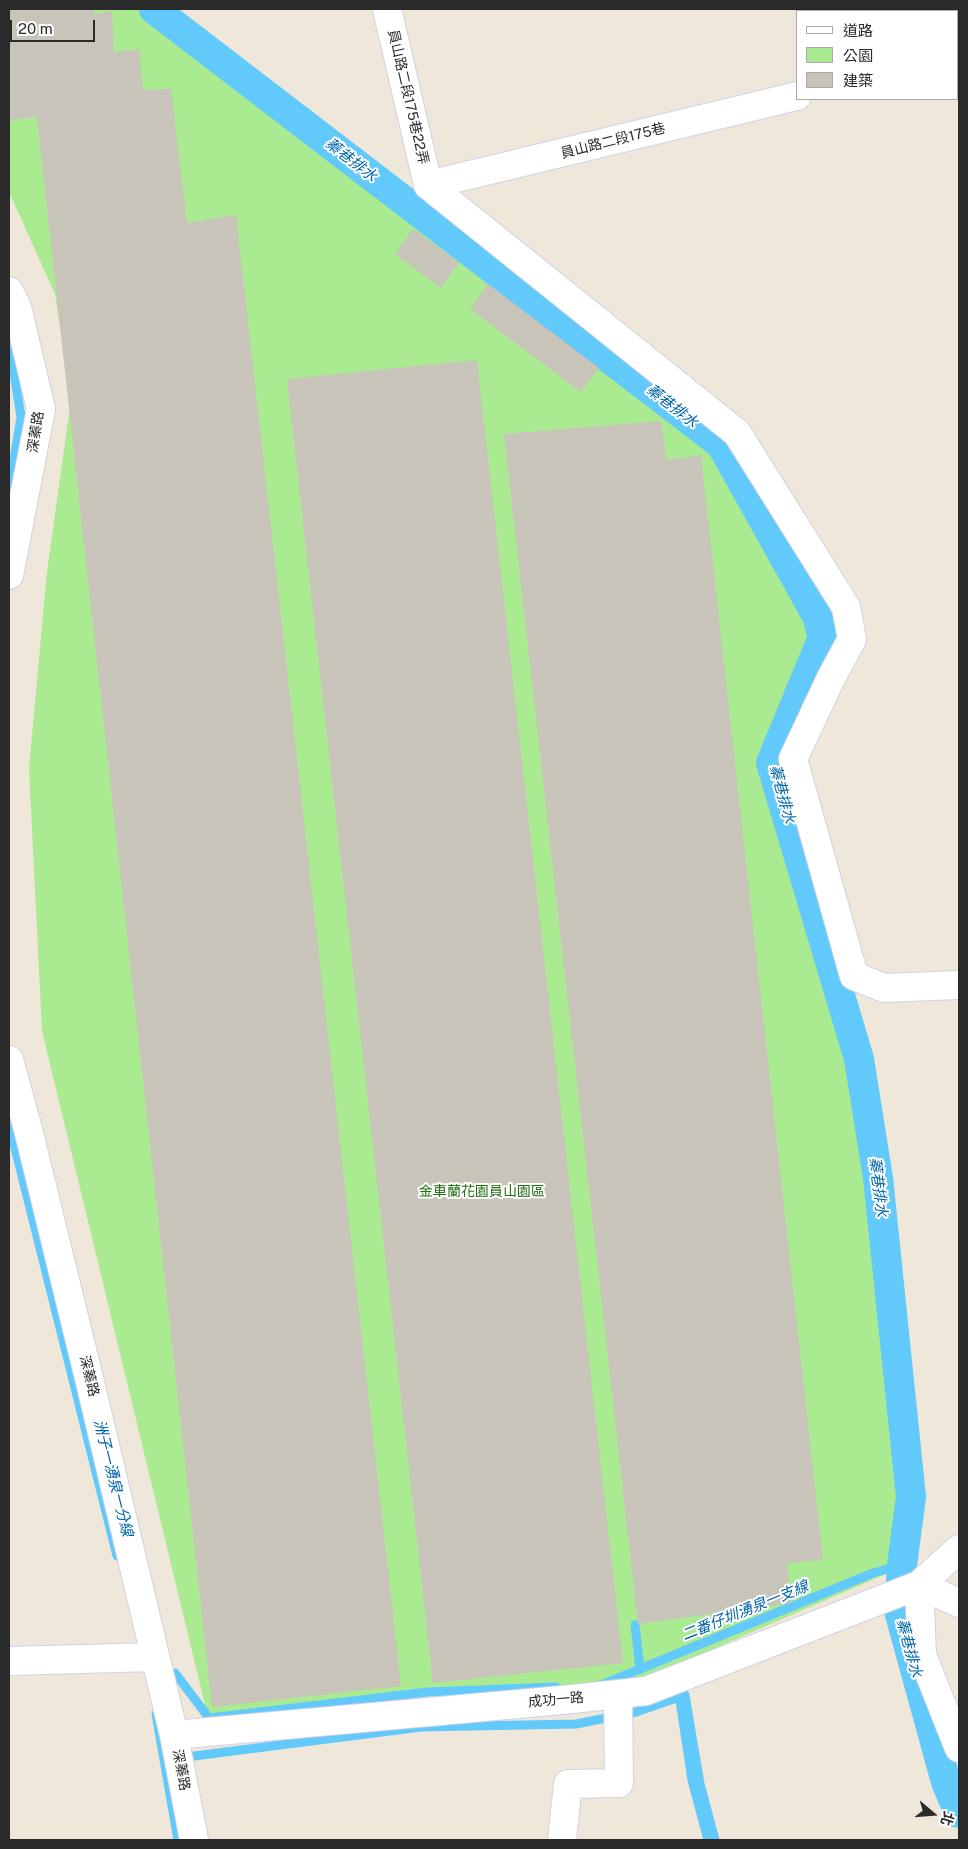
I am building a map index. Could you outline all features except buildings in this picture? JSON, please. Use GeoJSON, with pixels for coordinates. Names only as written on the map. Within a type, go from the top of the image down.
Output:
{"type":"FeatureCollection","features":[{"type":"Feature","properties":{"kind":"street","name":"員山路二段175巷22弄"},"geometry":{"type":"LineString","coordinates":[[387,9],[428,186]]}},
{"type":"Feature","properties":{"kind":"street","name":"員山路二段175巷"},"geometry":{"type":"LineString","coordinates":[[428,186],[796,96]]}},
{"type":"Feature","properties":{"kind":"street"},"geometry":{"type":"LineString","coordinates":[[428,186],[737,433],[846,607],[852,639],[793,758],[854,976],[884,988],[959,985]]}},
{"type":"Feature","properties":{"kind":"street","name":"深蓁路"},"geometry":{"type":"LineString","coordinates":[[9,291],[17,307],[41,409],[9,575]]}},
{"type":"Feature","properties":{"kind":"street","name":"深蓁路"},"geometry":{"type":"LineString","coordinates":[[9,1060],[18,1129],[156,1657],[174,1735],[194,1840]]}},
{"type":"Feature","properties":{"kind":"street","name":"成功一路"},"geometry":{"type":"LineString","coordinates":[[174,1735],[646,1691],[908,1589],[959,1549]]}},
{"type":"Feature","properties":{"kind":"street"},"geometry":{"type":"LineString","coordinates":[[959,1603],[908,1589],[922,1655],[959,1748]]}},
{"type":"Feature","properties":{"kind":"street"},"geometry":{"type":"LineString","coordinates":[[9,1661],[156,1657]]}},
{"type":"Feature","properties":{"kind":"street"},"geometry":{"type":"LineString","coordinates":[[562,1840],[568,1784],[619,1783],[618,1694]]}},
{"type":"Feature","properties":{"kind":"green space","name":"金車蘭花園員山園區"},"geometry":{"type":"Polygon","coordinates":[[[9,9],[139,9],[409,209],[716,452],[814,635],[763,750],[867,1122],[910,1489],[888,1573],[630,1685],[441,1689],[208,1717],[42,1031],[29,768],[47,572],[71,399],[55,294],[9,192],[9,9]]]}},
{"type":"Feature","properties":{"kind":"waterway","name":"蓁巷排水"},"geometry":{"type":"LineString","coordinates":[[154,9],[721,444],[817,616],[823,637],[771,763],[859,1059],[878,1178],[911,1497],[902,1565],[899,1611],[946,1782],[959,1813]]}},
{"type":"Feature","properties":{"kind":"waterway","name":"洲子一湧泉一分線"},"geometry":{"type":"LineString","coordinates":[[9,341],[21,417],[9,490]]}},
{"type":"Feature","properties":{"kind":"waterway","name":"洲子一湧泉一分線"},"geometry":{"type":"LineString","coordinates":[[9,1124],[117,1556]]}},
{"type":"Feature","properties":{"kind":"waterway","name":"二番仔圳湧泉一支線"},"geometry":{"type":"LineString","coordinates":[[635,1625],[640,1669],[873,1573],[902,1565]]}},
{"type":"Feature","properties":{"kind":"waterway"},"geometry":{"type":"LineString","coordinates":[[599,1686],[640,1669]]}},
{"type":"Feature","properties":{"kind":"waterway"},"geometry":{"type":"LineString","coordinates":[[175,1673],[209,1718],[428,1692],[556,1687]]}},
{"type":"Feature","properties":{"kind":"waterway"},"geometry":{"type":"LineString","coordinates":[[679,1694],[692,1780],[708,1840]]}},
{"type":"Feature","properties":{"kind":"waterway"},"geometry":{"type":"LineString","coordinates":[[194,1756],[421,1727],[576,1724],[636,1712],[685,1695],[700,1784],[715,1840]]}},
{"type":"Feature","properties":{"kind":"waterway","name":"洲子一湧泉一分線"},"geometry":{"type":"LineString","coordinates":[[156,1714],[178,1840]]}}]}
